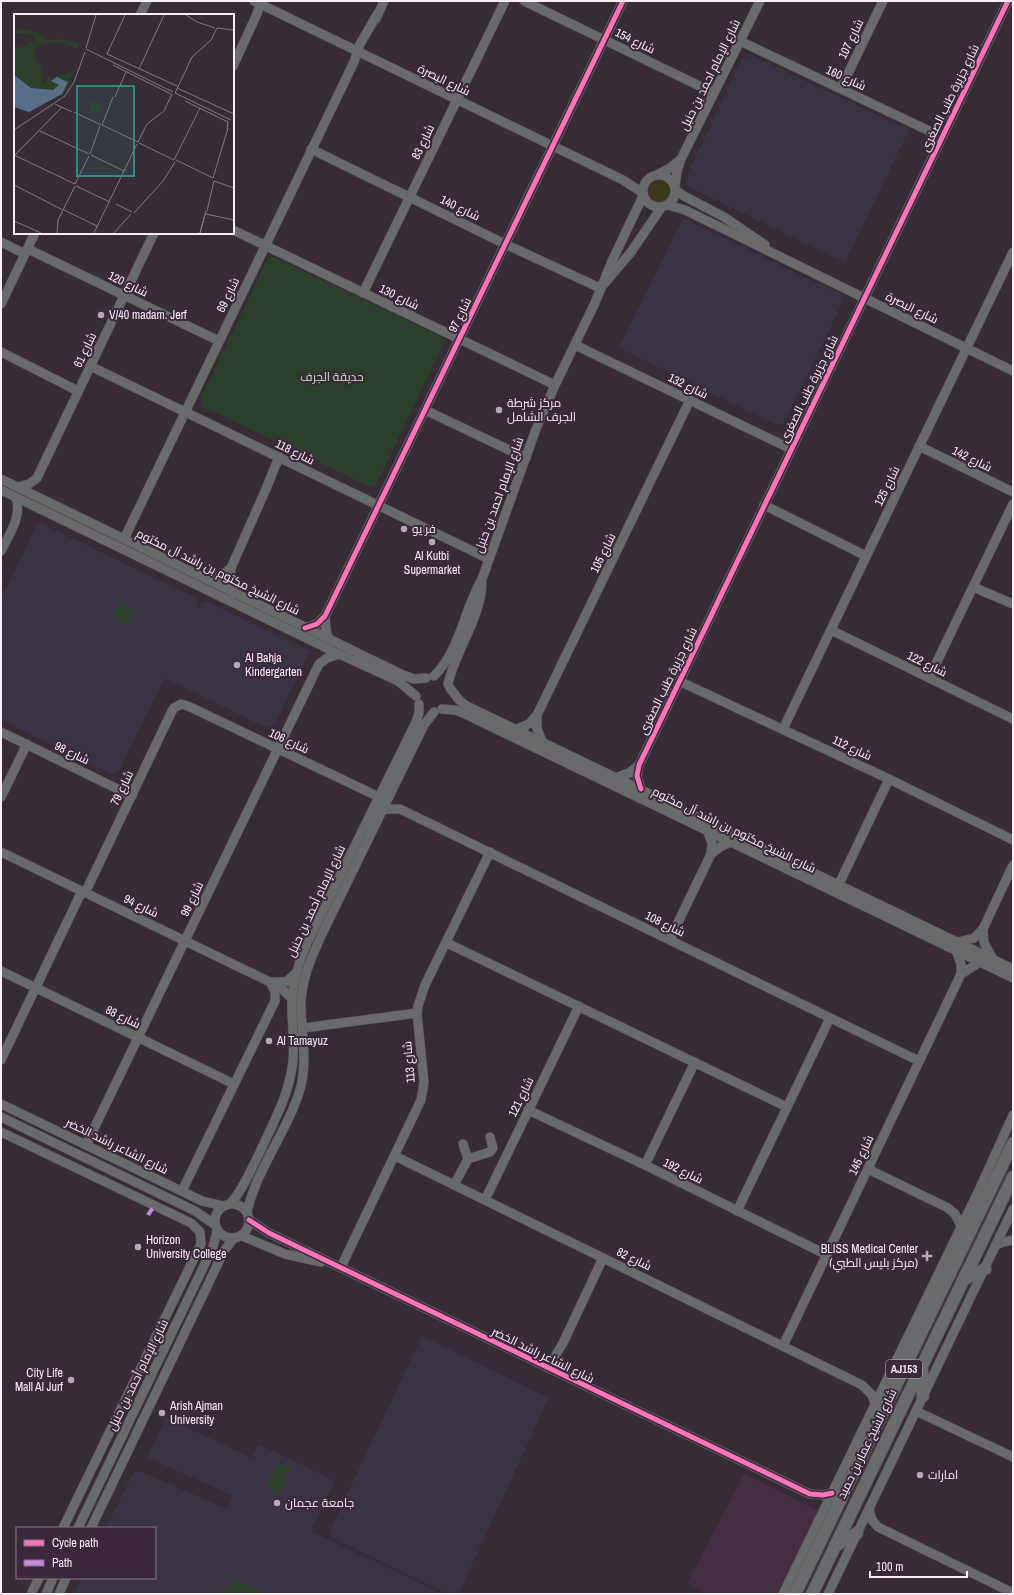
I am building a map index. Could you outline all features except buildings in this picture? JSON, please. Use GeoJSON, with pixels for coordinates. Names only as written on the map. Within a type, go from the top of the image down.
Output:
{"type":"FeatureCollection","features":[{"type":"Feature","properties":{"kind":"main road","name":"شارع الشيخ عمار بن حميد"},"geometry":{"type":"LineString","coordinates":[[795,1594],[853,1462],[952,1270],[1013,1143]]}},
{"type":"Feature","properties":{"kind":"main road","name":"شارع الشيخ عمار بن حميد"},"geometry":{"type":"LineString","coordinates":[[815,1591],[835,1546],[1013,1177]]}},
{"type":"Feature","properties":{"kind":"main road"},"geometry":{"type":"LineString","coordinates":[[979,1190],[993,1183]]}},
{"type":"Feature","properties":{"kind":"main road"},"geometry":{"type":"LineString","coordinates":[[945,1258],[952,1270]]}},
{"type":"Feature","properties":{"kind":"main road"},"geometry":{"type":"LineString","coordinates":[[963,1280],[985,1269]]}},
{"type":"Feature","properties":{"kind":"main road"},"geometry":{"type":"LineString","coordinates":[[922,1366],[923,1396]]}},
{"type":"Feature","properties":{"kind":"main road"},"geometry":{"type":"LineString","coordinates":[[835,1546],[858,1532]]}},
{"type":"Feature","properties":{"kind":"street"},"geometry":{"type":"LineString","coordinates":[[140,14],[147,1]]}},
{"type":"Feature","properties":{"kind":"street","name":"شارع 69"},"geometry":{"type":"LineString","coordinates":[[124,539],[311,149],[384,1]]}},
{"type":"Feature","properties":{"kind":"street","name":"شارع 83"},"geometry":{"type":"LineString","coordinates":[[363,293],[504,1]]}},
{"type":"Feature","properties":{"kind":"street","name":"شارع 154"},"geometry":{"type":"LineString","coordinates":[[524,1],[714,93]]}},
{"type":"Feature","properties":{"kind":"street","name":"شارع 97"},"geometry":{"type":"LineString","coordinates":[[325,616],[623,1]]}},
{"type":"Feature","properties":{"kind":"street","name":"شارع الإمام احمد بن حنبل"},"geometry":{"type":"LineString","coordinates":[[675,188],[677,172],[682,159],[760,1]]}},
{"type":"Feature","properties":{"kind":"street","name":"شارع 107"},"geometry":{"type":"LineString","coordinates":[[841,88],[883,1]]}},
{"type":"Feature","properties":{"kind":"street","name":"شارع جزيرة طنب الصغرى"},"geometry":{"type":"LineString","coordinates":[[641,788],[637,776],[639,765],[1008,1]]}},
{"type":"Feature","properties":{"kind":"street"},"geometry":{"type":"LineString","coordinates":[[234,64],[261,2]]}},
{"type":"Feature","properties":{"kind":"street","name":"شارع البصرة"},"geometry":{"type":"LineString","coordinates":[[261,2],[359,52],[623,180],[643,194]]}},
{"type":"Feature","properties":{"kind":"street","name":"شارع 160"},"geometry":{"type":"LineString","coordinates":[[740,41],[942,137]]}},
{"type":"Feature","properties":{"kind":"street","name":"شارع 140"},"geometry":{"type":"LineString","coordinates":[[311,149],[505,244],[600,288]]}},
{"type":"Feature","properties":{"kind":"street","name":"شارع الإمام احمد بن حنبل"},"geometry":{"type":"LineString","coordinates":[[655,176],[670,168],[682,159]]}},
{"type":"Feature","properties":{"kind":"street"},"geometry":{"type":"LineString","coordinates":[[655,176],[668,178],[675,188],[673,200],[665,206],[650,205],[643,194],[646,182],[655,176]]}},
{"type":"Feature","properties":{"kind":"street","name":"شارع البصرة"},"geometry":{"type":"LineString","coordinates":[[623,180],[638,181],[655,176]]}},
{"type":"Feature","properties":{"kind":"street","name":"شارع البصرة"},"geometry":{"type":"LineString","coordinates":[[675,188],[684,196],[728,219],[779,256]]}},
{"type":"Feature","properties":{"kind":"street","name":"شارع الإمام احمد بن حنبل"},"geometry":{"type":"LineString","coordinates":[[430,677],[446,660],[461,628],[475,592],[482,579],[536,429],[595,303],[600,288],[643,194]]}},
{"type":"Feature","properties":{"kind":"street","name":"شارع البصرة"},"geometry":{"type":"LineString","coordinates":[[665,206],[685,210],[1013,371]]}},
{"type":"Feature","properties":{"kind":"street","name":"شارع الإمام احمد بن حنبل"},"geometry":{"type":"LineString","coordinates":[[600,288],[631,252],[665,206]]}},
{"type":"Feature","properties":{"kind":"street","name":"شارع 130"},"geometry":{"type":"LineString","coordinates":[[234,230],[555,386]]}},
{"type":"Feature","properties":{"kind":"street"},"geometry":{"type":"LineString","coordinates":[[1,304],[35,234]]}},
{"type":"Feature","properties":{"kind":"street","name":"شارع 61"},"geometry":{"type":"LineString","coordinates":[[37,478],[154,234]]}},
{"type":"Feature","properties":{"kind":"street","name":"شارع 120"},"geometry":{"type":"LineString","coordinates":[[1,242],[124,296],[219,341]]}},
{"type":"Feature","properties":{"kind":"street","name":"شارع 125"},"geometry":{"type":"LineString","coordinates":[[783,729],[1013,252]]}},
{"type":"Feature","properties":{"kind":"street","name":"شارع 132"},"geometry":{"type":"LineString","coordinates":[[575,344],[791,448]]}},
{"type":"Feature","properties":{"kind":"street"},"geometry":{"type":"LineString","coordinates":[[1,352],[78,391]]}},
{"type":"Feature","properties":{"kind":"street","name":"شارع 118"},"geometry":{"type":"LineString","coordinates":[[90,366],[489,559]]}},
{"type":"Feature","properties":{"kind":"street","name":"شارع 105"},"geometry":{"type":"LineString","coordinates":[[517,729],[529,724],[537,715],[690,400]]}},
{"type":"Feature","properties":{"kind":"street"},"geometry":{"type":"LineString","coordinates":[[425,410],[526,458]]}},
{"type":"Feature","properties":{"kind":"street","name":"شارع 142"},"geometry":{"type":"LineString","coordinates":[[919,446],[1013,492]]}},
{"type":"Feature","properties":{"kind":"street"},"geometry":{"type":"LineString","coordinates":[[234,594],[230,581],[231,568],[281,458]]}},
{"type":"Feature","properties":{"kind":"street"},"geometry":{"type":"LineString","coordinates":[[18,487],[28,484],[37,478]]}},
{"type":"Feature","properties":{"kind":"street"},"geometry":{"type":"LineString","coordinates":[[37,478],[37,488],[41,498]]}},
{"type":"Feature","properties":{"kind":"street","name":"شارع الشيخ مكتوم بن راشد آل مكتوم"},"geometry":{"type":"LineString","coordinates":[[1,479],[209,580],[234,594],[408,677],[430,677]]}},
{"type":"Feature","properties":{"kind":"street","name":"شارع الشيخ مكتوم بن راشد آل مكتوم"},"geometry":{"type":"LineString","coordinates":[[1,490],[316,643],[398,681],[418,700]]}},
{"type":"Feature","properties":{"kind":"street"},"geometry":{"type":"LineString","coordinates":[[1,551],[17,518],[18,508],[16,497]]}},
{"type":"Feature","properties":{"kind":"street"},"geometry":{"type":"LineString","coordinates":[[929,678],[1013,504]]}},
{"type":"Feature","properties":{"kind":"street"},"geometry":{"type":"LineString","coordinates":[[764,505],[866,556]]}},
{"type":"Feature","properties":{"kind":"street"},"geometry":{"type":"LineString","coordinates":[[17,518],[36,508]]}},
{"type":"Feature","properties":{"kind":"street"},"geometry":{"type":"LineString","coordinates":[[209,580],[221,576],[231,568]]}},
{"type":"Feature","properties":{"kind":"street","name":"شارع الإمام احمد بن حنبل"},"geometry":{"type":"LineString","coordinates":[[449,686],[454,664],[477,611],[481,594],[482,579]]}},
{"type":"Feature","properties":{"kind":"street"},"geometry":{"type":"LineString","coordinates":[[974,585],[996,593],[1011,603]]}},
{"type":"Feature","properties":{"kind":"street"},"geometry":{"type":"LineString","coordinates":[[305,628],[316,624],[325,616]]}},
{"type":"Feature","properties":{"kind":"street"},"geometry":{"type":"LineString","coordinates":[[325,616],[328,639]]}},
{"type":"Feature","properties":{"kind":"street","name":"شارع 122"},"geometry":{"type":"LineString","coordinates":[[831,630],[1013,719]]}},
{"type":"Feature","properties":{"kind":"street"},"geometry":{"type":"LineString","coordinates":[[316,643],[319,655],[319,664]]}},
{"type":"Feature","properties":{"kind":"street"},"geometry":{"type":"LineString","coordinates":[[319,664],[327,658],[339,654]]}},
{"type":"Feature","properties":{"kind":"street","name":"شارع 99"},"geometry":{"type":"LineString","coordinates":[[86,1145],[319,664]]}},
{"type":"Feature","properties":{"kind":"street"},"geometry":{"type":"LineString","coordinates":[[430,677],[442,678],[449,686],[450,700],[438,710],[426,710],[418,700],[417,688],[430,677]]}},
{"type":"Feature","properties":{"kind":"street","name":"شارع 112"},"geometry":{"type":"LineString","coordinates":[[679,681],[889,779],[1013,840]]}},
{"type":"Feature","properties":{"kind":"street","name":"شارع الشيخ مكتوم بن راشد آل مكتوم"},"geometry":{"type":"LineString","coordinates":[[449,686],[463,703],[840,884],[957,946],[980,962],[1013,978]]}},
{"type":"Feature","properties":{"kind":"street","name":"شارع الإمام أحمد بن حنبل"},"geometry":{"type":"LineString","coordinates":[[226,1205],[242,1188],[280,1110],[287,1091],[292,1071],[294,1051],[289,996],[307,943],[416,722],[419,713],[418,700]]}},
{"type":"Feature","properties":{"kind":"street","name":"شارع 79"},"geometry":{"type":"LineString","coordinates":[[1,1060],[174,708],[181,704],[188,706]]}},
{"type":"Feature","properties":{"kind":"street","name":"شارع 106"},"geometry":{"type":"LineString","coordinates":[[188,706],[379,797]]}},
{"type":"Feature","properties":{"kind":"street","name":"شارع الشيخ مكتوم بن راشد آل مكتوم"},"geometry":{"type":"LineString","coordinates":[[438,710],[454,710],[463,713],[731,842],[957,946],[1013,969]]}},
{"type":"Feature","properties":{"kind":"street","name":"شارع الإمام أحمد بن حنبل"},"geometry":{"type":"LineString","coordinates":[[248,1216],[251,1195],[297,1098],[303,1073],[304,1051],[302,994],[307,968],[322,934],[424,725],[438,710]]}},
{"type":"Feature","properties":{"kind":"street"},"geometry":{"type":"LineString","coordinates":[[537,715],[537,729],[542,741]]}},
{"type":"Feature","properties":{"kind":"street","name":"شارع 98"},"geometry":{"type":"LineString","coordinates":[[1,732],[132,796]]}},
{"type":"Feature","properties":{"kind":"street"},"geometry":{"type":"LineString","coordinates":[[1,798],[27,744]]}},
{"type":"Feature","properties":{"kind":"street"},"geometry":{"type":"LineString","coordinates":[[618,777],[630,773],[639,765]]}},
{"type":"Feature","properties":{"kind":"street"},"geometry":{"type":"LineString","coordinates":[[840,884],[889,779]]}},
{"type":"Feature","properties":{"kind":"street"},"geometry":{"type":"LineString","coordinates":[[390,794],[400,809]]}},
{"type":"Feature","properties":{"kind":"street","name":"شارع 108"},"geometry":{"type":"LineString","coordinates":[[382,810],[400,809],[919,1061]]}},
{"type":"Feature","properties":{"kind":"street"},"geometry":{"type":"LineString","coordinates":[[670,939],[711,854],[712,844],[707,830]]}},
{"type":"Feature","properties":{"kind":"street"},"geometry":{"type":"LineString","coordinates":[[711,854],[720,846],[731,842]]}},
{"type":"Feature","properties":{"kind":"street","name":"شارع 94"},"geometry":{"type":"LineString","coordinates":[[1,852],[270,982],[289,996]]}},
{"type":"Feature","properties":{"kind":"street","name":"شارع 113"},"geometry":{"type":"LineString","coordinates":[[341,1267],[418,1109],[423,1091],[424,1072],[417,1014],[421,996],[490,852]]}},
{"type":"Feature","properties":{"kind":"street"},"geometry":{"type":"LineString","coordinates":[[960,974],[961,964],[957,946],[974,938],[983,929],[1013,865]]}},
{"type":"Feature","properties":{"kind":"street"},"geometry":{"type":"LineString","coordinates":[[983,929],[986,950],[994,960]]}},
{"type":"Feature","properties":{"kind":"street"},"geometry":{"type":"LineString","coordinates":[[447,943],[787,1107]]}},
{"type":"Feature","properties":{"kind":"street"},"geometry":{"type":"LineString","coordinates":[[960,974],[980,962]]}},
{"type":"Feature","properties":{"kind":"street","name":"شارع 88"},"geometry":{"type":"LineString","coordinates":[[1,970],[234,1084]]}},
{"type":"Feature","properties":{"kind":"street"},"geometry":{"type":"LineString","coordinates":[[270,982],[286,982],[297,972]]}},
{"type":"Feature","properties":{"kind":"street","name":"شارع 145"},"geometry":{"type":"LineString","coordinates":[[783,1346],[960,974]]}},
{"type":"Feature","properties":{"kind":"street"},"geometry":{"type":"LineString","coordinates":[[182,1192],[275,1001],[276,991],[270,982]]}},
{"type":"Feature","properties":{"kind":"street"},"geometry":{"type":"LineString","coordinates":[[275,1001],[289,996]]}},
{"type":"Feature","properties":{"kind":"street","name":"شارع 121"},"geometry":{"type":"LineString","coordinates":[[485,1200],[579,1006]]}},
{"type":"Feature","properties":{"kind":"street"},"geometry":{"type":"LineString","coordinates":[[303,1028],[417,1014]]}},
{"type":"Feature","properties":{"kind":"street"},"geometry":{"type":"LineString","coordinates":[[737,1211],[830,1018]]}},
{"type":"Feature","properties":{"kind":"street"},"geometry":{"type":"LineString","coordinates":[[645,1165],[695,1062]]}},
{"type":"Feature","properties":{"kind":"street","name":"شارع الشاعر راشد الخضر"},"geometry":{"type":"LineString","coordinates":[[1,1104],[182,1192],[207,1203],[226,1205]]}},
{"type":"Feature","properties":{"kind":"street","name":"شارع 192"},"geometry":{"type":"LineString","coordinates":[[528,1110],[645,1165],[827,1255]]}},
{"type":"Feature","properties":{"kind":"street"},"geometry":{"type":"LineString","coordinates":[[783,1594],[832,1493],[853,1462],[875,1404],[979,1190],[1013,1116]]}},
{"type":"Feature","properties":{"kind":"street","name":"شارع الشاعر راشد الخضر"},"geometry":{"type":"LineString","coordinates":[[1,1117],[200,1213],[216,1227]]}},
{"type":"Feature","properties":{"kind":"street"},"geometry":{"type":"LineString","coordinates":[[2,1131],[191,1223],[200,1232],[201,1244],[191,1266],[63,1527]]}},
{"type":"Feature","properties":{"kind":"street"},"geometry":{"type":"LineString","coordinates":[[454,1185],[468,1159],[490,1152],[493,1148],[490,1137]]}},
{"type":"Feature","properties":{"kind":"street"},"geometry":{"type":"LineString","coordinates":[[463,1144],[468,1159]]}},
{"type":"Feature","properties":{"kind":"street","name":"شارع 82"},"geometry":{"type":"LineString","coordinates":[[395,1156],[862,1385],[872,1395],[875,1404]]}},
{"type":"Feature","properties":{"kind":"street"},"geometry":{"type":"LineString","coordinates":[[868,1169],[948,1208],[955,1214],[961,1226]]}},
{"type":"Feature","properties":{"kind":"street"},"geometry":{"type":"LineString","coordinates":[[157,1207],[178,1203]]}},
{"type":"Feature","properties":{"kind":"street"},"geometry":{"type":"LineString","coordinates":[[236,1204],[242,1207],[248,1216],[248,1229],[237,1237],[224,1237],[216,1227],[215,1215],[226,1205],[236,1204]]}},
{"type":"Feature","properties":{"kind":"street"},"geometry":{"type":"LineString","coordinates":[[948,1208],[970,1207]]}},
{"type":"Feature","properties":{"kind":"street"},"geometry":{"type":"LineString","coordinates":[[828,1594],[1013,1209]]}},
{"type":"Feature","properties":{"kind":"street","name":"شارع الشاعر راشد الخضر"},"geometry":{"type":"LineString","coordinates":[[248,1216],[269,1234],[341,1267],[428,1311],[810,1494],[823,1495],[832,1493]]}},
{"type":"Feature","properties":{"kind":"street"},"geometry":{"type":"LineString","coordinates":[[996,1245],[1013,1239],[1007,1222]]}},
{"type":"Feature","properties":{"kind":"street","name":"شارع الإمام أحمد بن حنبل"},"geometry":{"type":"LineString","coordinates":[[78,1527],[214,1243],[216,1227]]}},
{"type":"Feature","properties":{"kind":"street","name":"شارع الإمام أحمد بن حنبل"},"geometry":{"type":"LineString","coordinates":[[91,1527],[224,1252],[237,1237]]}},
{"type":"Feature","properties":{"kind":"street","name":"شارع الشاعر راشد الخضر"},"geometry":{"type":"LineString","coordinates":[[237,1237],[285,1254],[341,1267]]}},
{"type":"Feature","properties":{"kind":"street"},"geometry":{"type":"LineString","coordinates":[[191,1266],[208,1256]]}},
{"type":"Feature","properties":{"kind":"street"},"geometry":{"type":"LineString","coordinates":[[550,1369],[560,1353],[562,1343],[589,1285],[604,1258]]}},
{"type":"Feature","properties":{"kind":"street"},"geometry":{"type":"LineString","coordinates":[[161,1325],[177,1320]]}},
{"type":"Feature","properties":{"kind":"street"},"geometry":{"type":"LineString","coordinates":[[862,1385],[875,1386],[886,1382]]}},
{"type":"Feature","properties":{"kind":"street"},"geometry":{"type":"LineString","coordinates":[[916,1411],[1013,1457]]}},
{"type":"Feature","properties":{"kind":"street"},"geometry":{"type":"LineString","coordinates":[[102,1450],[106,1469]]}},
{"type":"Feature","properties":{"kind":"street","name":"شارع الشاعر راشد الخضر"},"geometry":{"type":"LineString","coordinates":[[810,1494],[819,1504],[823,1512]]}},
{"type":"Feature","properties":{"kind":"street"},"geometry":{"type":"LineString","coordinates":[[869,1509],[872,1520],[878,1527],[1013,1593]]}},
{"type":"Feature","properties":{"kind":"street"},"geometry":{"type":"LineString","coordinates":[[68,1517],[84,1515]]}},
{"type":"Feature","properties":{"kind":"street"},"geometry":{"type":"LineString","coordinates":[[858,1532],[878,1527]]}},
{"type":"Feature","properties":{"kind":"street"},"geometry":{"type":"LineString","coordinates":[[32,1594],[39,1579]]}},
{"type":"Feature","properties":{"kind":"street"},"geometry":{"type":"LineString","coordinates":[[46,1594],[54,1579]]}},
{"type":"Feature","properties":{"kind":"street"},"geometry":{"type":"LineString","coordinates":[[59,1594],[66,1579]]}},
{"type":"Feature","properties":{"kind":"shaded area"},"geometry":{"type":"Polygon","coordinates":[[[751,55],[909,130],[845,263],[687,186],[685,179],[742,59],[751,55]]]}},
{"type":"Feature","properties":{"kind":"shaded area"},"geometry":{"type":"Polygon","coordinates":[[[683,218],[840,294],[843,301],[784,423],[777,425],[619,348],[683,218]]]}},
{"type":"Feature","properties":{"kind":"shaded area"},"geometry":{"type":"Polygon","coordinates":[[[38,522],[196,598],[199,608],[202,602],[206,601],[310,651],[274,726],[267,728],[165,678],[119,771],[111,774],[1,720],[1,599],[38,522]]]}},
{"type":"Feature","properties":{"kind":"shaded area"},"geometry":{"type":"Polygon","coordinates":[[[422,1336],[549,1398],[459,1593],[456,1594],[448,1594],[333,1538],[330,1530],[422,1336]]]}},
{"type":"Feature","properties":{"kind":"shaded area","name":"جامعة عجمان"},"geometry":{"type":"Polygon","coordinates":[[[166,1418],[252,1458],[259,1444],[335,1481],[311,1531],[443,1594],[74,1594],[82,1579],[156,1579],[156,1527],[106,1527],[133,1473],[140,1471],[227,1509],[233,1496],[147,1457],[166,1418]]]}},
{"type":"Feature","properties":{"kind":"shaded area"},"geometry":{"type":"Polygon","coordinates":[[[744,1474],[823,1513],[782,1594],[707,1594],[687,1583],[744,1474]]]}},
{"type":"Feature","properties":{"kind":"green space","name":"حديقة الجرف"},"geometry":{"type":"Polygon","coordinates":[[[274,257],[446,339],[376,485],[370,487],[202,406],[201,398],[268,258],[274,257]]]}},
{"type":"Feature","properties":{"kind":"green space"},"geometry":{"type":"Polygon","coordinates":[[[119,603],[134,610],[128,624],[113,617],[119,603]]]}},
{"type":"Feature","properties":{"kind":"green space"},"geometry":{"type":"Polygon","coordinates":[[[279,1462],[292,1468],[280,1493],[267,1487],[279,1462]]]}},
{"type":"Feature","properties":{"kind":"green space"},"geometry":{"type":"Polygon","coordinates":[[[236,1580],[265,1593],[216,1594],[236,1580]]]}},
{"type":"Feature","properties":{"kind":"sand"},"geometry":{"type":"Polygon","coordinates":[[[660,181],[669,184],[672,193],[669,202],[660,205],[651,202],[648,193],[651,184],[660,181]]]}},
{"type":"Feature","properties":{"kind":"marked path"},"geometry":{"type":"LineString","coordinates":[[148,1215],[154,1206]]}},
{"type":"Feature","properties":{"kind":"cycle path"},"geometry":{"type":"LineString","coordinates":[[305,628],[317,624],[325,616],[623,1]]}},
{"type":"Feature","properties":{"kind":"cycle path"},"geometry":{"type":"LineString","coordinates":[[641,789],[637,776],[639,765],[1008,1]]}},
{"type":"Feature","properties":{"kind":"cycle path"},"geometry":{"type":"LineString","coordinates":[[249,1220],[269,1233],[810,1494],[823,1495],[832,1493]]}},
{"type":"Feature","properties":{"kind":"place","name":"V/40 madam. Jerf"},"geometry":{"type":"Point","coordinates":[101,315]}},
{"type":"Feature","properties":{"kind":"place","name":"مركز شرطة الجرف الشامل"},"geometry":{"type":"Point","coordinates":[499,410]}},
{"type":"Feature","properties":{"kind":"place","name":"فر يو"},"geometry":{"type":"Point","coordinates":[404,529]}},
{"type":"Feature","properties":{"kind":"place","name":"Al Kutbi Supermarket"},"geometry":{"type":"Point","coordinates":[432,542]}},
{"type":"Feature","properties":{"kind":"place","name":"Al Bahja Kindergarten"},"geometry":{"type":"Point","coordinates":[237,665]}},
{"type":"Feature","properties":{"kind":"place","name":"Al Tamayuz"},"geometry":{"type":"Point","coordinates":[269,1041]}},
{"type":"Feature","properties":{"kind":"place","name":"Horizon University College"},"geometry":{"type":"Point","coordinates":[138,1247]}},
{"type":"Feature","properties":{"kind":"place","name":"BLISS Medical Center (مركز بليس الطبي)"},"geometry":{"type":"Point","coordinates":[927,1256]}},
{"type":"Feature","properties":{"kind":"place","name":"City Life Mall Al Jurf"},"geometry":{"type":"Point","coordinates":[71,1380]}},
{"type":"Feature","properties":{"kind":"place","name":"Arish Ajman University"},"geometry":{"type":"Point","coordinates":[162,1413]}},
{"type":"Feature","properties":{"kind":"place","name":"امارات"},"geometry":{"type":"Point","coordinates":[920,1475]}},
{"type":"Feature","properties":{"kind":"place","name":"جامعة عجمان"},"geometry":{"type":"Point","coordinates":[277,1503]}}]}
